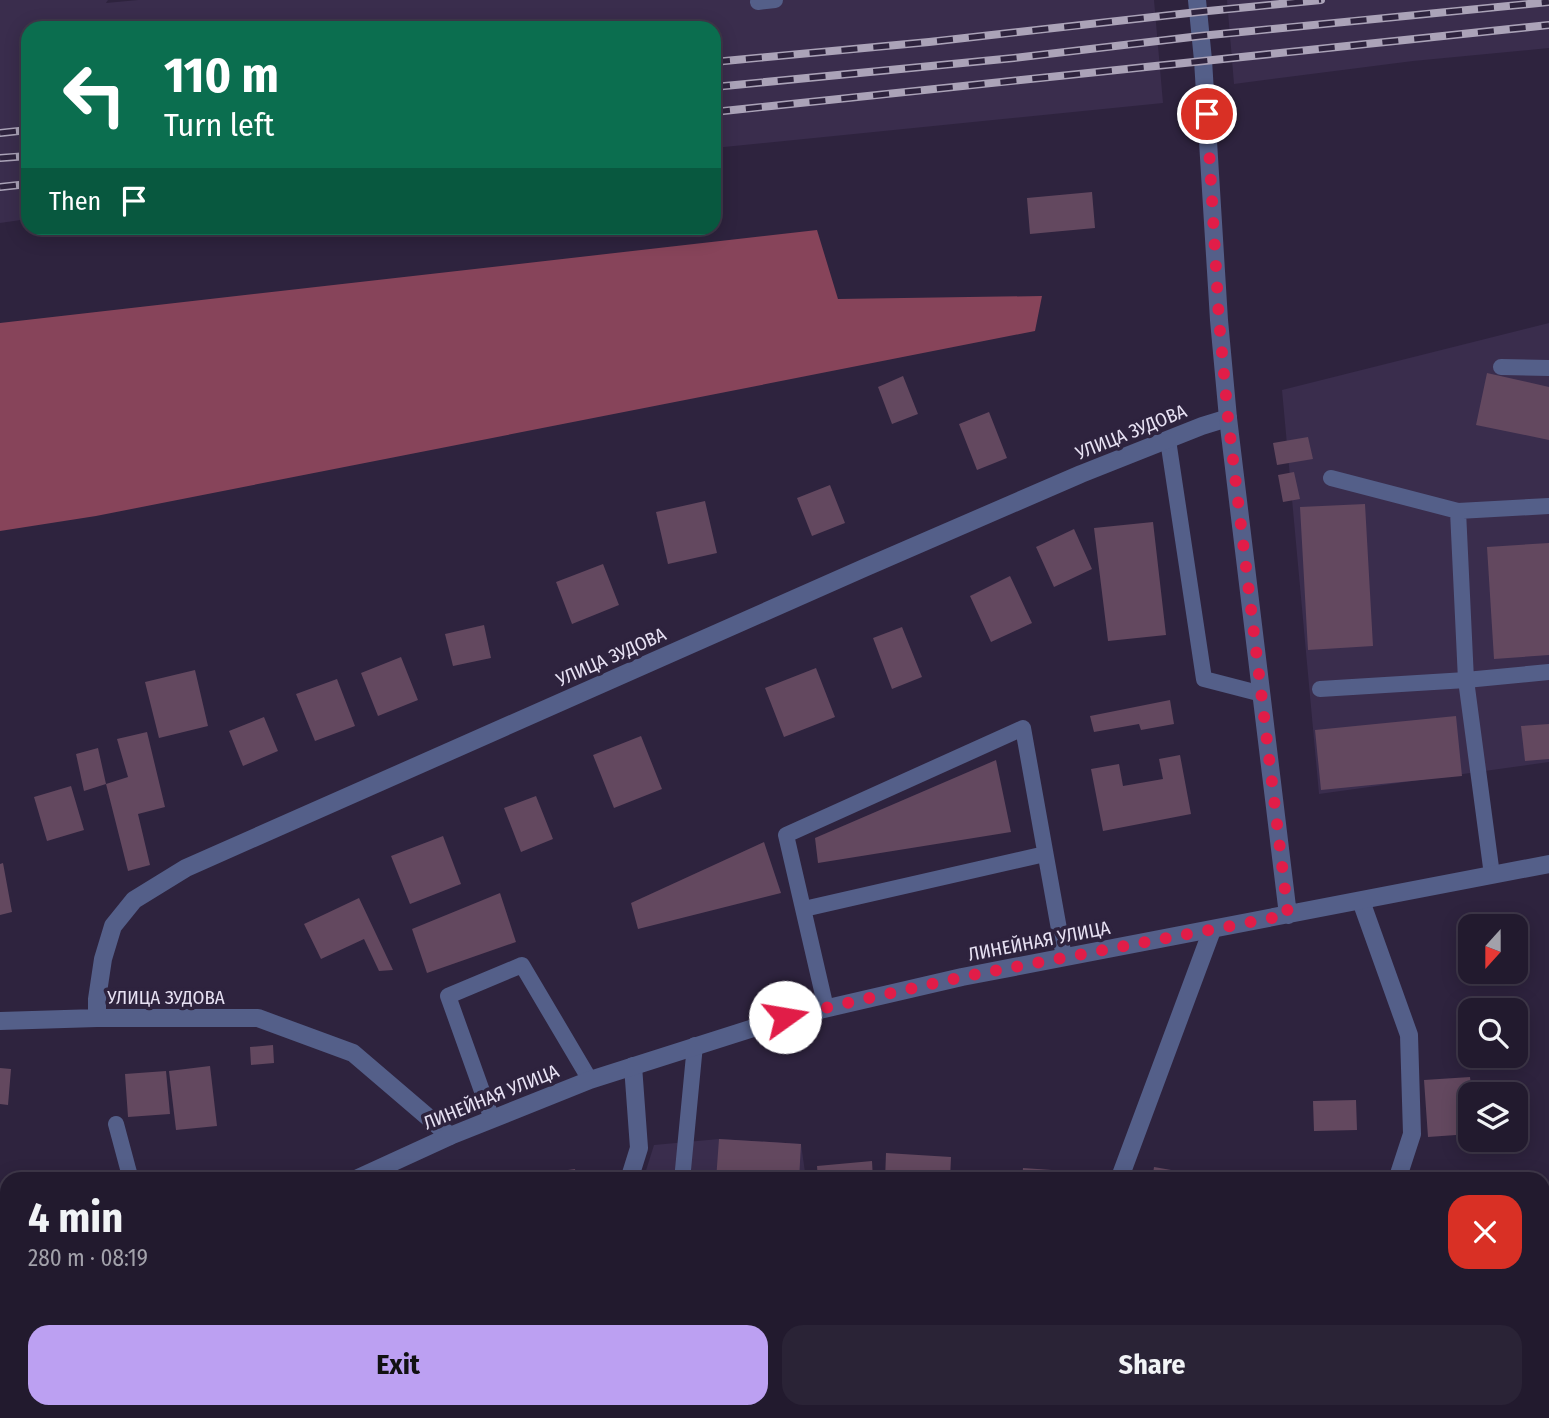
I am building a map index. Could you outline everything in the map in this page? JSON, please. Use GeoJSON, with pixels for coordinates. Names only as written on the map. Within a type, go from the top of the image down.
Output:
{"type":"FeatureCollection","features":[{"type":"Feature","properties":{"kind":"street"},"geometry":{"type":"LineString","coordinates":[[1197,0],[1228,418],[1288,915]]}},
{"type":"Feature","properties":{"kind":"street","name":"УЛИЦА ЗУДОВА"},"geometry":{"type":"LineString","coordinates":[[97,1018],[103,959],[113,926],[134,900],[186,868],[1081,474],[1228,418]]}},
{"type":"Feature","properties":{"kind":"street","name":"ЛИНЕЙНАЯ УЛИЦА"},"geometry":{"type":"LineString","coordinates":[[371,1172],[450,1136],[590,1080],[785,1017],[962,977],[1549,864]]}},
{"type":"Feature","properties":{"kind":"street"},"geometry":{"type":"LineString","coordinates":[[1361,901],[1409,1035],[1412,1134],[1400,1172]]}},
{"type":"Feature","properties":{"kind":"street"},"geometry":{"type":"LineString","coordinates":[[1122,1172],[1212,930]]}},
{"type":"Feature","properties":{"kind":"street","name":"УЛИЦА ЗУДОВА"},"geometry":{"type":"LineString","coordinates":[[0,1021],[258,1018],[353,1053],[450,1136]]}},
{"type":"Feature","properties":{"kind":"street"},"geometry":{"type":"LineString","coordinates":[[632,1172],[639,1148],[633,1066]]}},
{"type":"Feature","properties":{"kind":"lane"},"geometry":{"type":"LineString","coordinates":[[758,2],[775,0]]}},
{"type":"Feature","properties":{"kind":"lane"},"geometry":{"type":"LineString","coordinates":[[1501,367],[1549,368]]}},
{"type":"Feature","properties":{"kind":"lane"},"geometry":{"type":"LineString","coordinates":[[1168,440],[1204,679],[1262,694]]}},
{"type":"Feature","properties":{"kind":"lane"},"geometry":{"type":"LineString","coordinates":[[1331,478],[1458,511],[1549,506]]}},
{"type":"Feature","properties":{"kind":"lane"},"geometry":{"type":"LineString","coordinates":[[1458,511],[1466,680],[1492,875]]}},
{"type":"Feature","properties":{"kind":"lane"},"geometry":{"type":"LineString","coordinates":[[1320,689],[1466,680],[1549,671]]}},
{"type":"Feature","properties":{"kind":"lane"},"geometry":{"type":"LineString","coordinates":[[826,1008],[786,835],[1023,728],[1064,957]]}},
{"type":"Feature","properties":{"kind":"lane"},"geometry":{"type":"LineString","coordinates":[[804,909],[1045,854]]}},
{"type":"Feature","properties":{"kind":"lane"},"geometry":{"type":"LineString","coordinates":[[492,1119],[448,996],[522,965],[590,1080]]}},
{"type":"Feature","properties":{"kind":"lane"},"geometry":{"type":"LineString","coordinates":[[683,1172],[695,1045]]}},
{"type":"Feature","properties":{"kind":"lane"},"geometry":{"type":"LineString","coordinates":[[116,1124],[129,1172]]}},
{"type":"Feature","properties":{"kind":"shaded area"},"geometry":{"type":"Polygon","coordinates":[[[0,0],[108,0],[106,3],[138,0],[1154,0],[1163,103],[721,147],[721,21],[21,21],[21,220],[0,223],[0,0]]]}},
{"type":"Feature","properties":{"kind":"shaded area"},"geometry":{"type":"Polygon","coordinates":[[[1227,0],[1549,0],[1549,48],[1413,61],[1234,84],[1227,0]]]}},
{"type":"Feature","properties":{"kind":"shaded area"},"geometry":{"type":"Polygon","coordinates":[[[817,230],[838,299],[1042,296],[1035,331],[96,516],[0,531],[0,323],[817,230]]]}},
{"type":"Feature","properties":{"kind":"shaded area"},"geometry":{"type":"Polygon","coordinates":[[[1549,323],[1549,762],[1319,794],[1282,390],[1549,323]]]}},
{"type":"Feature","properties":{"kind":"shaded area"},"geometry":{"type":"Polygon","coordinates":[[[719,1139],[801,1144],[805,1172],[646,1172],[654,1145],[719,1139]]]}},
{"type":"Feature","properties":{"kind":"building"},"geometry":{"type":"Polygon","coordinates":[[[1092,192],[1095,228],[1030,234],[1027,198],[1092,192]]]}},
{"type":"Feature","properties":{"kind":"building"},"geometry":{"type":"Polygon","coordinates":[[[1487,373],[1549,387],[1549,440],[1476,425],[1487,373]]]}},
{"type":"Feature","properties":{"kind":"building"},"geometry":{"type":"Polygon","coordinates":[[[903,376],[918,414],[892,424],[878,387],[903,376]]]}},
{"type":"Feature","properties":{"kind":"building"},"geometry":{"type":"Polygon","coordinates":[[[989,412],[1007,458],[977,470],[959,424],[989,412]]]}},
{"type":"Feature","properties":{"kind":"building"},"geometry":{"type":"Polygon","coordinates":[[[1308,437],[1313,459],[1277,465],[1273,443],[1308,437]]]}},
{"type":"Feature","properties":{"kind":"building"},"geometry":{"type":"Polygon","coordinates":[[[1294,472],[1300,499],[1283,502],[1278,475],[1294,472]]]}},
{"type":"Feature","properties":{"kind":"building"},"geometry":{"type":"Polygon","coordinates":[[[830,485],[845,523],[812,536],[797,498],[830,485]]]}},
{"type":"Feature","properties":{"kind":"building"},"geometry":{"type":"Polygon","coordinates":[[[705,501],[717,553],[668,564],[656,512],[705,501]]]}},
{"type":"Feature","properties":{"kind":"building"},"geometry":{"type":"Polygon","coordinates":[[[1365,504],[1373,646],[1308,650],[1300,507],[1365,504]]]}},
{"type":"Feature","properties":{"kind":"building"},"geometry":{"type":"Polygon","coordinates":[[[1153,522],[1166,635],[1108,641],[1094,528],[1153,522]]]}},
{"type":"Feature","properties":{"kind":"building"},"geometry":{"type":"Polygon","coordinates":[[[1074,529],[1092,569],[1054,587],[1036,547],[1074,529]]]}},
{"type":"Feature","properties":{"kind":"building"},"geometry":{"type":"Polygon","coordinates":[[[1549,543],[1549,655],[1494,659],[1487,547],[1549,543]]]}},
{"type":"Feature","properties":{"kind":"building"},"geometry":{"type":"Polygon","coordinates":[[[603,564],[619,605],[572,624],[556,582],[603,564]]]}},
{"type":"Feature","properties":{"kind":"building"},"geometry":{"type":"Polygon","coordinates":[[[1010,576],[1032,623],[991,642],[970,596],[1010,576]]]}},
{"type":"Feature","properties":{"kind":"building"},"geometry":{"type":"Polygon","coordinates":[[[484,625],[491,658],[453,666],[445,634],[484,625]]]}},
{"type":"Feature","properties":{"kind":"building"},"geometry":{"type":"Polygon","coordinates":[[[902,627],[922,677],[892,689],[873,638],[902,627]]]}},
{"type":"Feature","properties":{"kind":"building"},"geometry":{"type":"Polygon","coordinates":[[[401,657],[418,700],[378,716],[361,673],[401,657]]]}},
{"type":"Feature","properties":{"kind":"building"},"geometry":{"type":"Polygon","coordinates":[[[816,668],[835,717],[784,737],[765,688],[816,668]]]}},
{"type":"Feature","properties":{"kind":"building"},"geometry":{"type":"Polygon","coordinates":[[[195,670],[208,726],[159,738],[145,682],[195,670]]]}},
{"type":"Feature","properties":{"kind":"building"},"geometry":{"type":"Polygon","coordinates":[[[337,679],[355,726],[315,741],[296,694],[337,679]]]}},
{"type":"Feature","properties":{"kind":"building"},"geometry":{"type":"Polygon","coordinates":[[[1170,700],[1174,724],[1141,730],[1139,724],[1094,732],[1090,716],[1170,700]]]}},
{"type":"Feature","properties":{"kind":"building"},"geometry":{"type":"Polygon","coordinates":[[[1456,716],[1462,776],[1321,790],[1315,730],[1456,716]]]}},
{"type":"Feature","properties":{"kind":"building"},"geometry":{"type":"Polygon","coordinates":[[[264,717],[278,751],[243,766],[229,731],[264,717]]]}},
{"type":"Feature","properties":{"kind":"building"},"geometry":{"type":"Polygon","coordinates":[[[1549,724],[1549,759],[1525,761],[1521,726],[1549,724]]]}},
{"type":"Feature","properties":{"kind":"building"},"geometry":{"type":"Polygon","coordinates":[[[147,732],[165,807],[138,814],[150,865],[128,871],[106,784],[128,777],[117,739],[147,732]]]}},
{"type":"Feature","properties":{"kind":"building"},"geometry":{"type":"Polygon","coordinates":[[[641,736],[662,789],[614,808],[593,755],[641,736]]]}},
{"type":"Feature","properties":{"kind":"building"},"geometry":{"type":"Polygon","coordinates":[[[98,748],[106,784],[84,791],[76,754],[98,748]]]}},
{"type":"Feature","properties":{"kind":"building"},"geometry":{"type":"Polygon","coordinates":[[[1180,755],[1191,814],[1103,831],[1091,769],[1119,764],[1123,786],[1163,779],[1159,759],[1180,755]]]}},
{"type":"Feature","properties":{"kind":"building"},"geometry":{"type":"Polygon","coordinates":[[[996,760],[1011,832],[818,863],[815,838],[996,760]]]}},
{"type":"Feature","properties":{"kind":"building"},"geometry":{"type":"Polygon","coordinates":[[[71,786],[84,830],[47,841],[34,797],[71,786]]]}},
{"type":"Feature","properties":{"kind":"building"},"geometry":{"type":"Polygon","coordinates":[[[536,796],[553,839],[521,852],[504,808],[536,796]]]}},
{"type":"Feature","properties":{"kind":"building"},"geometry":{"type":"Polygon","coordinates":[[[443,836],[461,884],[410,904],[391,856],[443,836]]]}},
{"type":"Feature","properties":{"kind":"building"},"geometry":{"type":"Polygon","coordinates":[[[764,842],[781,893],[638,929],[631,903],[764,842]]]}},
{"type":"Feature","properties":{"kind":"building"},"geometry":{"type":"Polygon","coordinates":[[[3,863],[12,912],[0,915],[0,864],[3,863]]]}},
{"type":"Feature","properties":{"kind":"building"},"geometry":{"type":"Polygon","coordinates":[[[500,893],[516,942],[427,973],[412,929],[500,893]]]}},
{"type":"Feature","properties":{"kind":"building"},"geometry":{"type":"Polygon","coordinates":[[[359,898],[393,970],[379,971],[364,939],[321,959],[304,924],[359,898]]]}},
{"type":"Feature","properties":{"kind":"building"},"geometry":{"type":"Polygon","coordinates":[[[273,1045],[274,1063],[251,1065],[250,1047],[273,1045]]]}},
{"type":"Feature","properties":{"kind":"building"},"geometry":{"type":"Polygon","coordinates":[[[210,1066],[217,1126],[176,1130],[169,1071],[210,1066]]]}},
{"type":"Feature","properties":{"kind":"building"},"geometry":{"type":"Polygon","coordinates":[[[0,1068],[11,1069],[8,1105],[0,1104],[0,1068]]]}},
{"type":"Feature","properties":{"kind":"building"},"geometry":{"type":"Polygon","coordinates":[[[166,1071],[170,1114],[128,1117],[125,1074],[166,1071]]]}},
{"type":"Feature","properties":{"kind":"building"},"geometry":{"type":"Polygon","coordinates":[[[1470,1077],[1471,1082],[1458,1082],[1458,1135],[1428,1137],[1424,1080],[1470,1077]]]}},
{"type":"Feature","properties":{"kind":"building"},"geometry":{"type":"Polygon","coordinates":[[[1356,1100],[1357,1130],[1314,1131],[1313,1101],[1356,1100]]]}},
{"type":"Feature","properties":{"kind":"building"},"geometry":{"type":"Polygon","coordinates":[[[719,1139],[801,1144],[799,1172],[717,1172],[719,1139]]]}},
{"type":"Feature","properties":{"kind":"building"},"geometry":{"type":"Polygon","coordinates":[[[886,1153],[951,1157],[950,1172],[885,1172],[886,1153]]]}},
{"type":"Feature","properties":{"kind":"building"},"geometry":{"type":"Polygon","coordinates":[[[872,1161],[873,1172],[817,1172],[817,1166],[872,1161]]]}},
{"type":"Feature","properties":{"kind":"building"},"geometry":{"type":"Polygon","coordinates":[[[1154,1167],[1183,1172],[1153,1172],[1154,1167]]]}},
{"type":"Feature","properties":{"kind":"building"},"geometry":{"type":"Polygon","coordinates":[[[1023,1168],[1066,1171],[1066,1172],[1023,1172],[1023,1168]]]}},
{"type":"Feature","properties":{"kind":"building"},"geometry":{"type":"Polygon","coordinates":[[[575,1169],[576,1172],[553,1172],[575,1169]]]}},
{"type":"Feature","properties":{"kind":"railway"},"geometry":{"type":"LineString","coordinates":[[721,61],[1321,0]]}},
{"type":"Feature","properties":{"kind":"railway"},"geometry":{"type":"LineString","coordinates":[[721,86],[1549,2]]}},
{"type":"Feature","properties":{"kind":"railway"},"geometry":{"type":"LineString","coordinates":[[721,111],[1549,25]]}},
{"type":"Feature","properties":{"kind":"railway"},"geometry":{"type":"LineString","coordinates":[[0,133],[21,131]]}},
{"type":"Feature","properties":{"kind":"railway"},"geometry":{"type":"LineString","coordinates":[[0,158],[21,156]]}},
{"type":"Feature","properties":{"kind":"railway"},"geometry":{"type":"LineString","coordinates":[[0,187],[21,185]]}},
{"type":"Feature","properties":{"kind":"route"},"geometry":{"type":"LineString","coordinates":[[785,1017],[962,977],[1288,915],[1228,418],[1219,320],[1207,114]]}}]}
